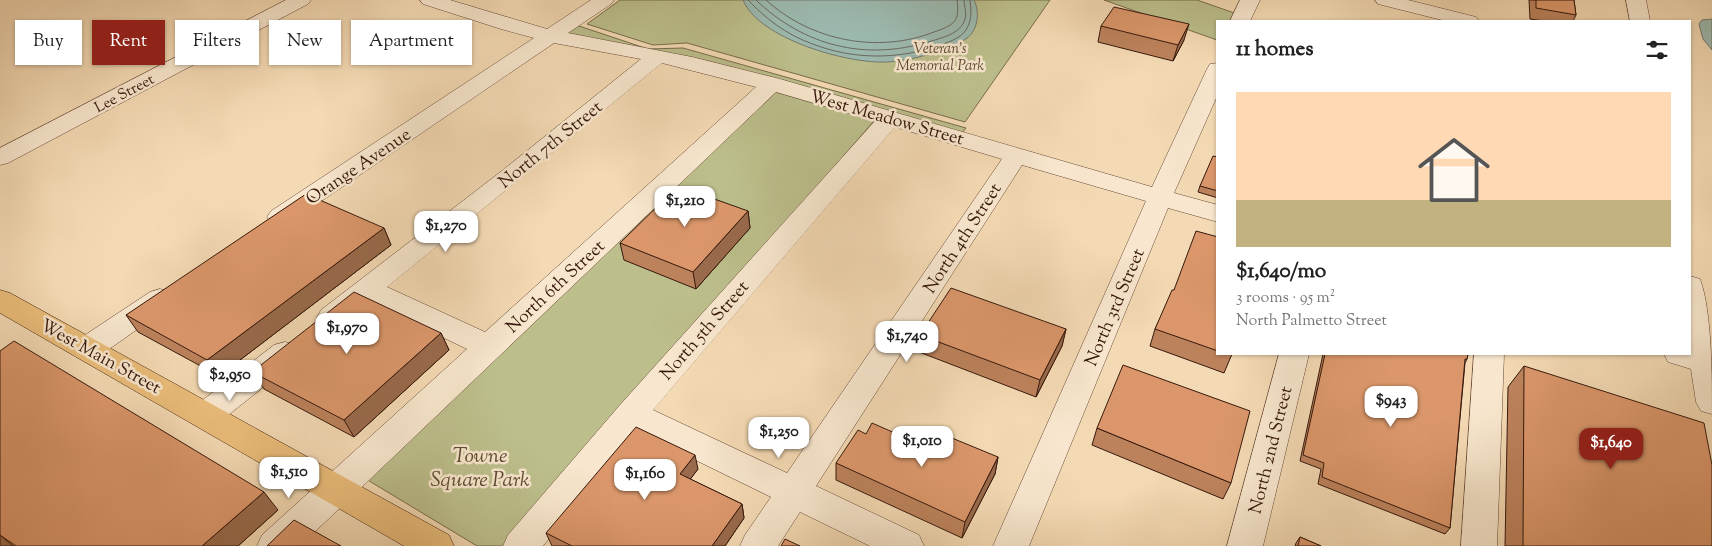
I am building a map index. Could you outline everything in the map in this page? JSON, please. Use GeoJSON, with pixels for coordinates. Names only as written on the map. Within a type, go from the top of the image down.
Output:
{"type":"FeatureCollection","features":[{"type":"Feature","properties":{"kind":"main road","name":"West Main Street"},"geometry":{"type":"LineString","coordinates":[[2,304],[206,415],[436,546]]}},
{"type":"Feature","properties":{"kind":"street","name":"Lee Street"},"geometry":{"type":"LineString","coordinates":[[0,158],[301,0]]}},
{"type":"Feature","properties":{"kind":"street","name":"West Meadow Street"},"geometry":{"type":"LineString","coordinates":[[430,0],[508,25],[552,36],[692,63],[772,84],[891,117],[1216,213]]}},
{"type":"Feature","properties":{"kind":"street","name":"Orange Avenue"},"geometry":{"type":"LineString","coordinates":[[264,228],[604,0]]}},
{"type":"Feature","properties":{"kind":"street"},"geometry":{"type":"LineString","coordinates":[[1240,20],[1250,0]]}},
{"type":"Feature","properties":{"kind":"street"},"geometry":{"type":"LineString","coordinates":[[1385,0],[1465,20]]}},
{"type":"Feature","properties":{"kind":"street"},"geometry":{"type":"LineString","coordinates":[[1636,0],[1640,20]]}},
{"type":"Feature","properties":{"kind":"street","name":"North 7th Street"},"geometry":{"type":"LineString","coordinates":[[206,415],[512,175],[658,56]]}},
{"type":"Feature","properties":{"kind":"street","name":"North 3rd Street"},"geometry":{"type":"LineString","coordinates":[[1011,546],[1160,197],[1216,73]]}},
{"type":"Feature","properties":{"kind":"street","name":"North 6th Street"},"geometry":{"type":"LineString","coordinates":[[275,546],[772,84]]}},
{"type":"Feature","properties":{"kind":"street","name":"North 5th Street"},"geometry":{"type":"LineString","coordinates":[[521,546],[631,414],[891,117]]}},
{"type":"Feature","properties":{"kind":"street","name":"North 4th Street"},"geometry":{"type":"LineString","coordinates":[[758,546],[877,369],[1016,155]]}},
{"type":"Feature","properties":{"kind":"street"},"geometry":{"type":"LineString","coordinates":[[87,349],[175,289]]}},
{"type":"Feature","properties":{"kind":"street"},"geometry":{"type":"LineString","coordinates":[[366,289],[490,347]]}},
{"type":"Feature","properties":{"kind":"street"},"geometry":{"type":"LineString","coordinates":[[1691,295],[1698,360],[1712,402]]}},
{"type":"Feature","properties":{"kind":"street","name":"North 2nd Street"},"geometry":{"type":"LineString","coordinates":[[1245,546],[1294,355]]}},
{"type":"Feature","properties":{"kind":"street"},"geometry":{"type":"LineString","coordinates":[[1479,546],[1489,355]]}},
{"type":"Feature","properties":{"kind":"street"},"geometry":{"type":"LineString","coordinates":[[631,414],[906,546]]}},
{"type":"Feature","properties":{"kind":"green space","name":"Veteran's Memorial Park"},"geometry":{"type":"Polygon","coordinates":[[[620,0],[1050,0],[965,122],[687,43],[653,45],[587,24],[620,0]]]}},
{"type":"Feature","properties":{"kind":"green space"},"geometry":{"type":"Polygon","coordinates":[[[1104,0],[1197,0],[1243,16],[1241,20],[1216,20],[1216,40],[1104,0]]]}},
{"type":"Feature","properties":{"kind":"green space"},"geometry":{"type":"Polygon","coordinates":[[[579,26],[648,49],[683,48],[966,128],[959,137],[555,34],[579,26]]]}},
{"type":"Feature","properties":{"kind":"green space","name":"Towne Square Park"},"geometry":{"type":"Polygon","coordinates":[[[776,92],[874,121],[504,546],[477,546],[366,479],[776,92]]]}},
{"type":"Feature","properties":{"kind":"water"},"geometry":{"type":"Polygon","coordinates":[[[743,0],[974,0],[977,20],[971,35],[950,47],[906,60],[870,62],[829,54],[785,37],[752,14],[743,0]]]}},
{"type":"Feature","properties":{"kind":"water"},"geometry":{"type":"Polygon","coordinates":[[[1712,19],[1712,50],[1703,39],[1699,24],[1702,20],[1712,19]]]}},
{"type":"Feature","properties":{"kind":"building"},"geometry":{"type":"Polygon","coordinates":[[[1536,0],[1574,0],[1576,15],[1536,8],[1536,0]]]}},
{"type":"Feature","properties":{"kind":"building"},"geometry":{"type":"Polygon","coordinates":[[[1114,7],[1189,24],[1178,45],[1101,26],[1114,7]]]}},
{"type":"Feature","properties":{"kind":"building"},"geometry":{"type":"Polygon","coordinates":[[[1213,156],[1216,157],[1216,190],[1200,186],[1213,156]]]}},
{"type":"Feature","properties":{"kind":"building"},"geometry":{"type":"Polygon","coordinates":[[[678,186],[748,211],[693,272],[620,243],[678,186]]]}},
{"type":"Feature","properties":{"kind":"building"},"geometry":{"type":"Polygon","coordinates":[[[306,194],[384,228],[207,360],[126,315],[306,194]]]}},
{"type":"Feature","properties":{"kind":"building"},"geometry":{"type":"Polygon","coordinates":[[[1196,231],[1216,236],[1216,350],[1155,329],[1172,290],[1174,290],[1196,231]]]}},
{"type":"Feature","properties":{"kind":"building"},"geometry":{"type":"Polygon","coordinates":[[[951,288],[1066,329],[1040,380],[920,335],[951,288]]]}},
{"type":"Feature","properties":{"kind":"building"},"geometry":{"type":"Polygon","coordinates":[[[354,292],[441,333],[344,420],[252,372],[354,292]]]}},
{"type":"Feature","properties":{"kind":"building"},"geometry":{"type":"Polygon","coordinates":[[[14,341],[264,492],[202,546],[16,546],[0,535],[0,351],[14,341]]]}},
{"type":"Feature","properties":{"kind":"building"},"geometry":{"type":"Polygon","coordinates":[[[1325,355],[1468,355],[1467,359],[1465,359],[1450,528],[1322,477],[1324,463],[1303,455],[1325,355]]]}},
{"type":"Feature","properties":{"kind":"building"},"geometry":{"type":"Polygon","coordinates":[[[1123,365],[1250,411],[1231,483],[1097,428],[1123,365]]]}},
{"type":"Feature","properties":{"kind":"building"},"geometry":{"type":"Polygon","coordinates":[[[1524,366],[1704,423],[1712,465],[1712,546],[1523,546],[1524,366]]]}},
{"type":"Feature","properties":{"kind":"building"},"geometry":{"type":"Polygon","coordinates":[[[872,423],[929,448],[935,437],[947,436],[998,457],[965,522],[836,463],[858,430],[866,434],[872,423]]]}},
{"type":"Feature","properties":{"kind":"building"},"geometry":{"type":"Polygon","coordinates":[[[636,427],[695,455],[680,474],[742,504],[712,546],[572,546],[546,533],[636,427]]]}},
{"type":"Feature","properties":{"kind":"building"},"geometry":{"type":"Polygon","coordinates":[[[294,520],[341,546],[267,546],[294,520]]]}},
{"type":"Feature","properties":{"kind":"building"},"geometry":{"type":"Polygon","coordinates":[[[1300,537],[1321,546],[1298,546],[1300,537]]]}},
{"type":"Feature","properties":{"kind":"building"},"geometry":{"type":"Polygon","coordinates":[[[785,539],[800,546],[781,546],[785,539]]]}}]}
